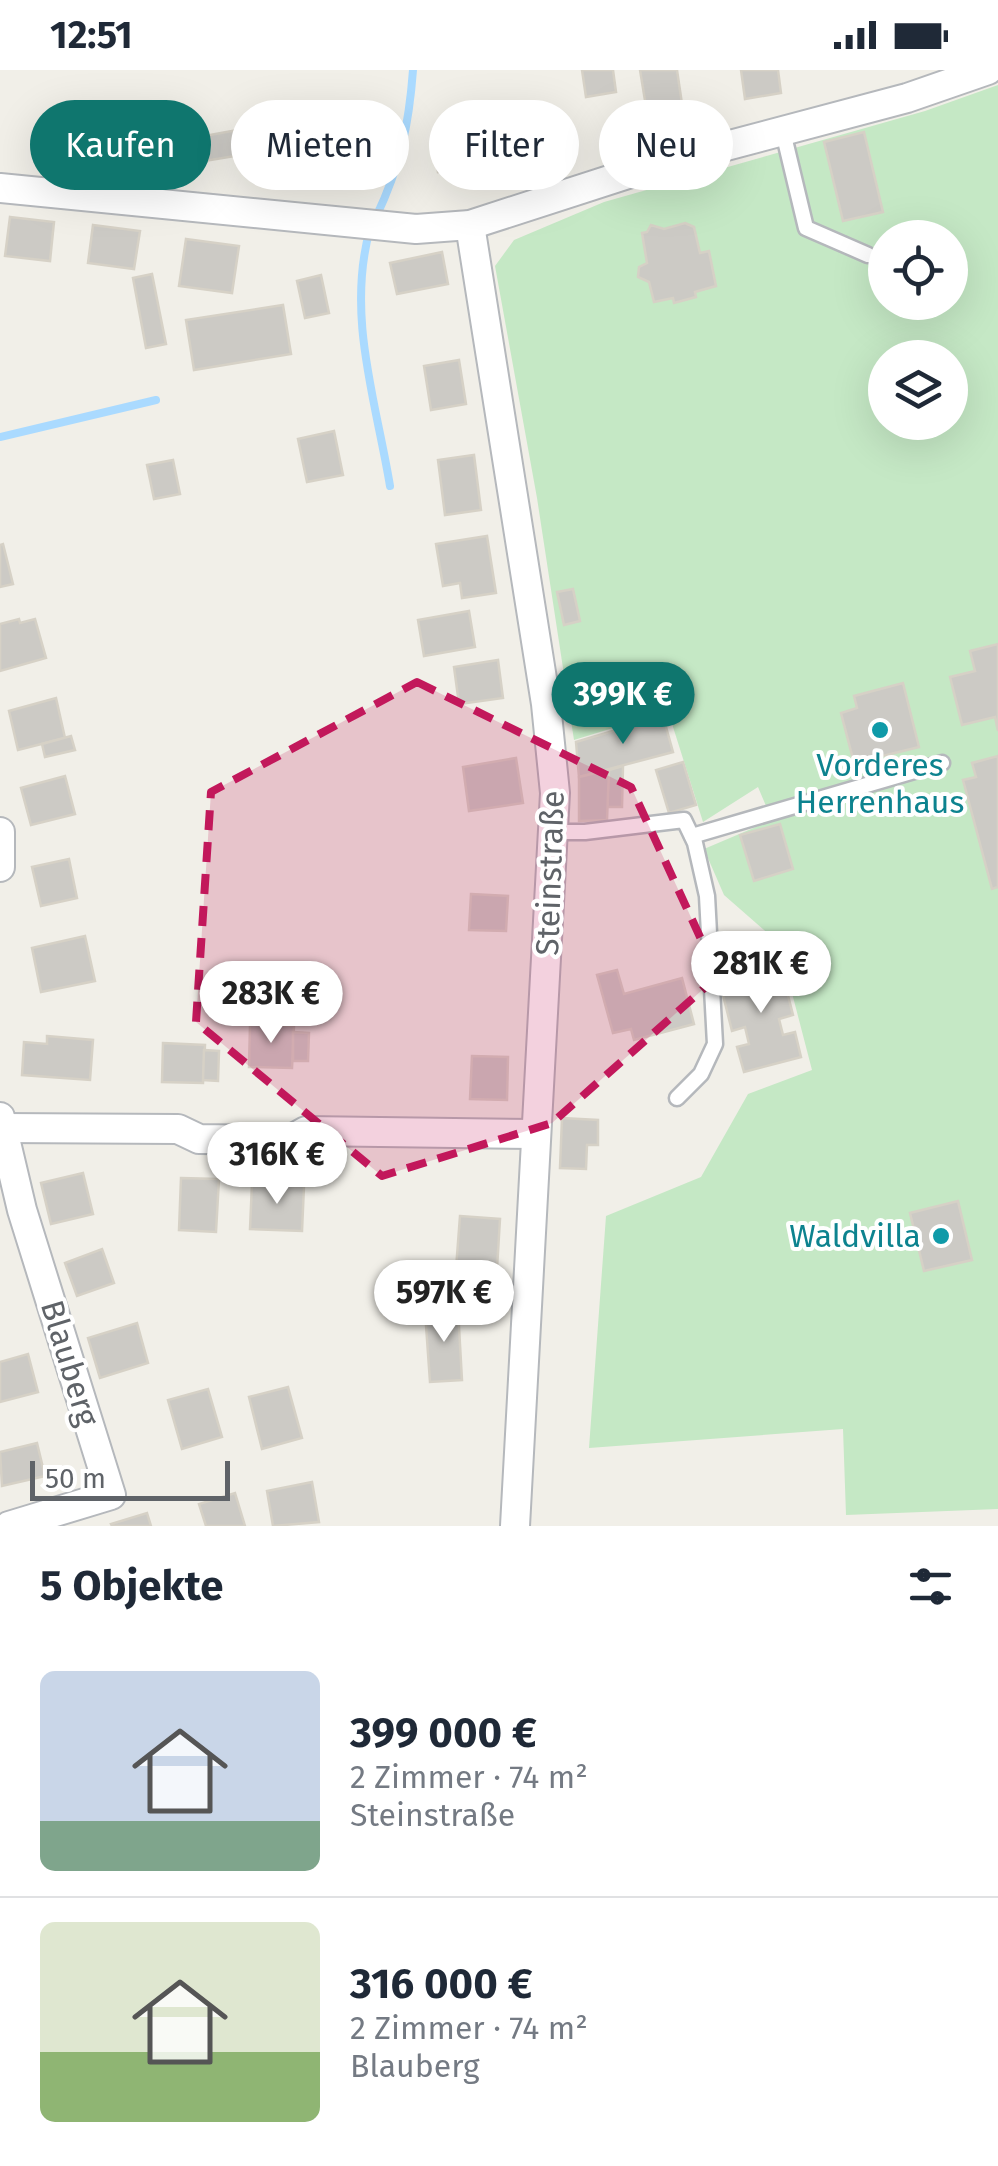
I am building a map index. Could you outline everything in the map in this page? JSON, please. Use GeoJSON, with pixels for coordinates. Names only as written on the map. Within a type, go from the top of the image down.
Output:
{"type":"FeatureCollection","features":[{"type":"Feature","properties":{"kind":"street"},"geometry":{"type":"LineString","coordinates":[[0,188],[416,229],[470,225],[662,162],[907,98],[988,70]]}},
{"type":"Feature","properties":{"kind":"street","name":"Steinstraße"},"geometry":{"type":"LineString","coordinates":[[470,225],[554,767],[515,1526]]}},
{"type":"Feature","properties":{"kind":"street"},"geometry":{"type":"LineString","coordinates":[[0,832],[0,867]]}},
{"type":"Feature","properties":{"kind":"street","name":"Blauberg"},"geometry":{"type":"LineString","coordinates":[[9,1526],[111,1496],[22,1210],[1,1122],[178,1129],[200,1139],[290,1140],[306,1131],[535,1134]]}},
{"type":"Feature","properties":{"kind":"lane"},"geometry":{"type":"LineString","coordinates":[[783,132],[806,228],[868,255]]}},
{"type":"Feature","properties":{"kind":"lane"},"geometry":{"type":"LineString","coordinates":[[692,836],[942,763]]}},
{"type":"Feature","properties":{"kind":"lane"},"geometry":{"type":"LineString","coordinates":[[552,832],[684,820],[692,836],[711,926],[715,1044],[701,1074],[677,1098]]}},
{"type":"Feature","properties":{"kind":"highlighted area"},"geometry":{"type":"Polygon","coordinates":[[[417,682],[631,787],[718,976],[552,1123],[382,1176],[196,1022],[211,792],[417,682]]]}},
{"type":"Feature","properties":{"kind":"green space"},"geometry":{"type":"Polygon","coordinates":[[[998,85],[998,1509],[846,1515],[843,1429],[589,1448],[606,1216],[701,1177],[748,1094],[812,1070],[779,943],[724,895],[704,849],[772,820],[758,787],[703,822],[668,711],[574,740],[537,498],[495,266],[514,240],[604,202],[646,190],[733,190],[733,165],[925,111],[998,85]]]}},
{"type":"Feature","properties":{"kind":"building"},"geometry":{"type":"Polygon","coordinates":[[[582,70],[613,70],[616,92],[586,97],[582,70]]]}},
{"type":"Feature","properties":{"kind":"building"},"geometry":{"type":"Polygon","coordinates":[[[640,70],[677,70],[681,100],[645,100],[640,70]]]}},
{"type":"Feature","properties":{"kind":"building"},"geometry":{"type":"Polygon","coordinates":[[[741,70],[778,70],[781,93],[745,99],[741,70]]]}},
{"type":"Feature","properties":{"kind":"building"},"geometry":{"type":"Polygon","coordinates":[[[231,131],[231,157],[211,160],[211,135],[231,131]]]}},
{"type":"Feature","properties":{"kind":"building"},"geometry":{"type":"Polygon","coordinates":[[[864,132],[883,212],[843,221],[824,142],[864,132]]]}},
{"type":"Feature","properties":{"kind":"building"},"geometry":{"type":"Polygon","coordinates":[[[10,217],[54,222],[50,261],[5,256],[10,217]]]}},
{"type":"Feature","properties":{"kind":"building"},"geometry":{"type":"Polygon","coordinates":[[[685,223],[694,227],[700,253],[709,251],[716,286],[674,303],[673,298],[654,302],[649,282],[638,277],[639,267],[647,263],[642,233],[651,225],[664,229],[685,223]]]}},
{"type":"Feature","properties":{"kind":"building"},"geometry":{"type":"Polygon","coordinates":[[[93,225],[140,231],[134,269],[88,263],[93,225]]]}},
{"type":"Feature","properties":{"kind":"building"},"geometry":{"type":"Polygon","coordinates":[[[186,239],[239,246],[232,293],[179,286],[186,239]]]}},
{"type":"Feature","properties":{"kind":"building"},"geometry":{"type":"Polygon","coordinates":[[[442,252],[448,284],[397,294],[390,263],[442,252]]]}},
{"type":"Feature","properties":{"kind":"building"},"geometry":{"type":"Polygon","coordinates":[[[152,274],[166,344],[146,348],[133,278],[152,274]]]}},
{"type":"Feature","properties":{"kind":"building"},"geometry":{"type":"Polygon","coordinates":[[[321,275],[329,313],[305,318],[297,281],[321,275]]]}},
{"type":"Feature","properties":{"kind":"building"},"geometry":{"type":"Polygon","coordinates":[[[283,305],[291,354],[194,370],[186,320],[283,305]]]}},
{"type":"Feature","properties":{"kind":"building"},"geometry":{"type":"Polygon","coordinates":[[[459,360],[466,404],[431,410],[424,366],[459,360]]]}},
{"type":"Feature","properties":{"kind":"building"},"geometry":{"type":"Polygon","coordinates":[[[334,431],[343,475],[307,482],[298,439],[334,431]]]}},
{"type":"Feature","properties":{"kind":"building"},"geometry":{"type":"Polygon","coordinates":[[[474,455],[481,510],[445,515],[438,460],[474,455]]]}},
{"type":"Feature","properties":{"kind":"building"},"geometry":{"type":"Polygon","coordinates":[[[173,460],[180,494],[154,499],[147,465],[173,460]]]}},
{"type":"Feature","properties":{"kind":"building"},"geometry":{"type":"Polygon","coordinates":[[[487,536],[496,593],[462,598],[460,583],[443,586],[436,544],[487,536]]]}},
{"type":"Feature","properties":{"kind":"building"},"geometry":{"type":"Polygon","coordinates":[[[3,544],[13,584],[0,587],[0,545],[3,544]]]}},
{"type":"Feature","properties":{"kind":"building"},"geometry":{"type":"Polygon","coordinates":[[[573,589],[580,621],[564,625],[557,592],[573,589]]]}},
{"type":"Feature","properties":{"kind":"building"},"geometry":{"type":"Polygon","coordinates":[[[469,611],[475,647],[424,656],[418,620],[469,611]]]}},
{"type":"Feature","properties":{"kind":"building"},"geometry":{"type":"Polygon","coordinates":[[[19,619],[20,623],[35,619],[46,658],[0,671],[0,624],[19,619]]]}},
{"type":"Feature","properties":{"kind":"building"},"geometry":{"type":"Polygon","coordinates":[[[998,644],[998,731],[995,717],[962,725],[950,677],[975,671],[970,651],[998,644]]]}},
{"type":"Feature","properties":{"kind":"building"},"geometry":{"type":"Polygon","coordinates":[[[498,660],[503,698],[459,704],[454,667],[498,660]]]}},
{"type":"Feature","properties":{"kind":"building","name":"Vorderes Herrenhaus"},"geometry":{"type":"Polygon","coordinates":[[[903,683],[919,747],[854,763],[841,713],[857,708],[854,696],[903,683]]]}},
{"type":"Feature","properties":{"kind":"building"},"geometry":{"type":"Polygon","coordinates":[[[56,698],[65,738],[18,750],[9,711],[56,698]]]}},
{"type":"Feature","properties":{"kind":"building"},"geometry":{"type":"Polygon","coordinates":[[[663,716],[673,752],[579,777],[576,742],[663,716]]]}},
{"type":"Feature","properties":{"kind":"building"},"geometry":{"type":"Polygon","coordinates":[[[71,736],[75,750],[45,757],[42,744],[71,736]]]}},
{"type":"Feature","properties":{"kind":"building"},"geometry":{"type":"Polygon","coordinates":[[[998,756],[998,887],[992,889],[963,780],[976,777],[972,763],[998,756]]]}},
{"type":"Feature","properties":{"kind":"building"},"geometry":{"type":"Polygon","coordinates":[[[516,758],[523,803],[469,811],[463,767],[516,758]]]}},
{"type":"Feature","properties":{"kind":"building"},"geometry":{"type":"Polygon","coordinates":[[[683,762],[696,805],[669,813],[656,770],[683,762]]]}},
{"type":"Feature","properties":{"kind":"building"},"geometry":{"type":"Polygon","coordinates":[[[623,766],[622,807],[607,807],[609,770],[623,766]]]}},
{"type":"Feature","properties":{"kind":"building"},"geometry":{"type":"Polygon","coordinates":[[[609,770],[607,820],[579,821],[579,777],[609,770]]]}},
{"type":"Feature","properties":{"kind":"building"},"geometry":{"type":"Polygon","coordinates":[[[65,776],[75,814],[31,825],[21,788],[65,776]]]}},
{"type":"Feature","properties":{"kind":"building"},"geometry":{"type":"Polygon","coordinates":[[[780,824],[793,869],[754,881],[740,835],[780,824]]]}},
{"type":"Feature","properties":{"kind":"building"},"geometry":{"type":"Polygon","coordinates":[[[69,859],[77,898],[41,906],[32,867],[69,859]]]}},
{"type":"Feature","properties":{"kind":"building"},"geometry":{"type":"Polygon","coordinates":[[[471,894],[508,896],[506,931],[469,930],[471,894]]]}},
{"type":"Feature","properties":{"kind":"building"},"geometry":{"type":"Polygon","coordinates":[[[85,936],[95,981],[41,992],[32,948],[85,936]]]}},
{"type":"Feature","properties":{"kind":"building"},"geometry":{"type":"Polygon","coordinates":[[[780,964],[793,1015],[779,1019],[783,1035],[795,1032],[801,1057],[744,1072],[737,1047],[749,1044],[745,1027],[732,1031],[719,979],[780,964]]]}},
{"type":"Feature","properties":{"kind":"building"},"geometry":{"type":"Polygon","coordinates":[[[617,970],[624,994],[682,978],[694,1024],[634,1040],[631,1029],[613,1033],[597,975],[617,970]]]}},
{"type":"Feature","properties":{"kind":"building"},"geometry":{"type":"Polygon","coordinates":[[[250,1025],[294,1026],[292,1068],[249,1067],[250,1025]]]}},
{"type":"Feature","properties":{"kind":"building"},"geometry":{"type":"Polygon","coordinates":[[[293,1032],[309,1033],[308,1061],[293,1061],[293,1032]]]}},
{"type":"Feature","properties":{"kind":"building"},"geometry":{"type":"Polygon","coordinates":[[[47,1036],[93,1040],[90,1080],[22,1075],[24,1042],[47,1044],[47,1036]]]}},
{"type":"Feature","properties":{"kind":"building"},"geometry":{"type":"Polygon","coordinates":[[[163,1043],[205,1045],[203,1083],[162,1082],[163,1043]]]}},
{"type":"Feature","properties":{"kind":"building"},"geometry":{"type":"Polygon","coordinates":[[[204,1050],[219,1051],[218,1081],[203,1080],[204,1050]]]}},
{"type":"Feature","properties":{"kind":"building"},"geometry":{"type":"Polygon","coordinates":[[[472,1056],[508,1057],[507,1100],[470,1099],[472,1056]]]}},
{"type":"Feature","properties":{"kind":"building"},"geometry":{"type":"Polygon","coordinates":[[[562,1118],[598,1120],[598,1145],[587,1145],[586,1169],[560,1168],[562,1118]]]}},
{"type":"Feature","properties":{"kind":"building"},"geometry":{"type":"Polygon","coordinates":[[[83,1173],[93,1214],[51,1224],[41,1183],[83,1173]]]}},
{"type":"Feature","properties":{"kind":"building"},"geometry":{"type":"Polygon","coordinates":[[[181,1178],[219,1179],[216,1232],[179,1230],[181,1178]]]}},
{"type":"Feature","properties":{"kind":"building"},"geometry":{"type":"Polygon","coordinates":[[[252,1183],[304,1186],[302,1231],[250,1229],[252,1183]]]}},
{"type":"Feature","properties":{"kind":"building","name":"Waldvilla"},"geometry":{"type":"Polygon","coordinates":[[[958,1201],[972,1260],[924,1271],[910,1213],[958,1201]]]}},
{"type":"Feature","properties":{"kind":"building"},"geometry":{"type":"Polygon","coordinates":[[[460,1216],[500,1219],[496,1285],[455,1282],[460,1216]]]}},
{"type":"Feature","properties":{"kind":"building"},"geometry":{"type":"Polygon","coordinates":[[[102,1249],[114,1283],[77,1296],[65,1263],[102,1249]]]}},
{"type":"Feature","properties":{"kind":"building"},"geometry":{"type":"Polygon","coordinates":[[[458,1309],[462,1380],[430,1382],[425,1311],[458,1309]]]}},
{"type":"Feature","properties":{"kind":"building"},"geometry":{"type":"Polygon","coordinates":[[[137,1323],[148,1363],[100,1378],[88,1338],[137,1323]]]}},
{"type":"Feature","properties":{"kind":"building"},"geometry":{"type":"Polygon","coordinates":[[[28,1354],[38,1392],[0,1402],[0,1362],[28,1354]]]}},
{"type":"Feature","properties":{"kind":"building"},"geometry":{"type":"Polygon","coordinates":[[[288,1387],[302,1438],[262,1449],[249,1397],[288,1387]]]}},
{"type":"Feature","properties":{"kind":"building"},"geometry":{"type":"Polygon","coordinates":[[[208,1389],[222,1437],[182,1449],[168,1400],[208,1389]]]}},
{"type":"Feature","properties":{"kind":"building"},"geometry":{"type":"Polygon","coordinates":[[[37,1443],[45,1476],[2,1486],[0,1452],[37,1443]]]}},
{"type":"Feature","properties":{"kind":"building"},"geometry":{"type":"Polygon","coordinates":[[[312,1482],[319,1522],[273,1526],[267,1491],[312,1482]]]}},
{"type":"Feature","properties":{"kind":"building"},"geometry":{"type":"Polygon","coordinates":[[[235,1493],[245,1526],[206,1526],[199,1504],[235,1493]]]}},
{"type":"Feature","properties":{"kind":"building"},"geometry":{"type":"Polygon","coordinates":[[[147,1513],[151,1526],[111,1524],[147,1513]]]}},
{"type":"Feature","properties":{"kind":"waterway"},"geometry":{"type":"LineString","coordinates":[[376,217],[402,145],[413,70]]}},
{"type":"Feature","properties":{"kind":"waterway"},"geometry":{"type":"LineString","coordinates":[[370,229],[363,261],[362,326],[390,486]]}},
{"type":"Feature","properties":{"kind":"waterway"},"geometry":{"type":"LineString","coordinates":[[0,437],[156,400]]}},
{"type":"Feature","properties":{"kind":"place","name":"Vorderes Herrenhaus"},"geometry":{"type":"Point","coordinates":[880,730]}},
{"type":"Feature","properties":{"kind":"place","name":"Waldvilla"},"geometry":{"type":"Point","coordinates":[941,1236]}}]}
